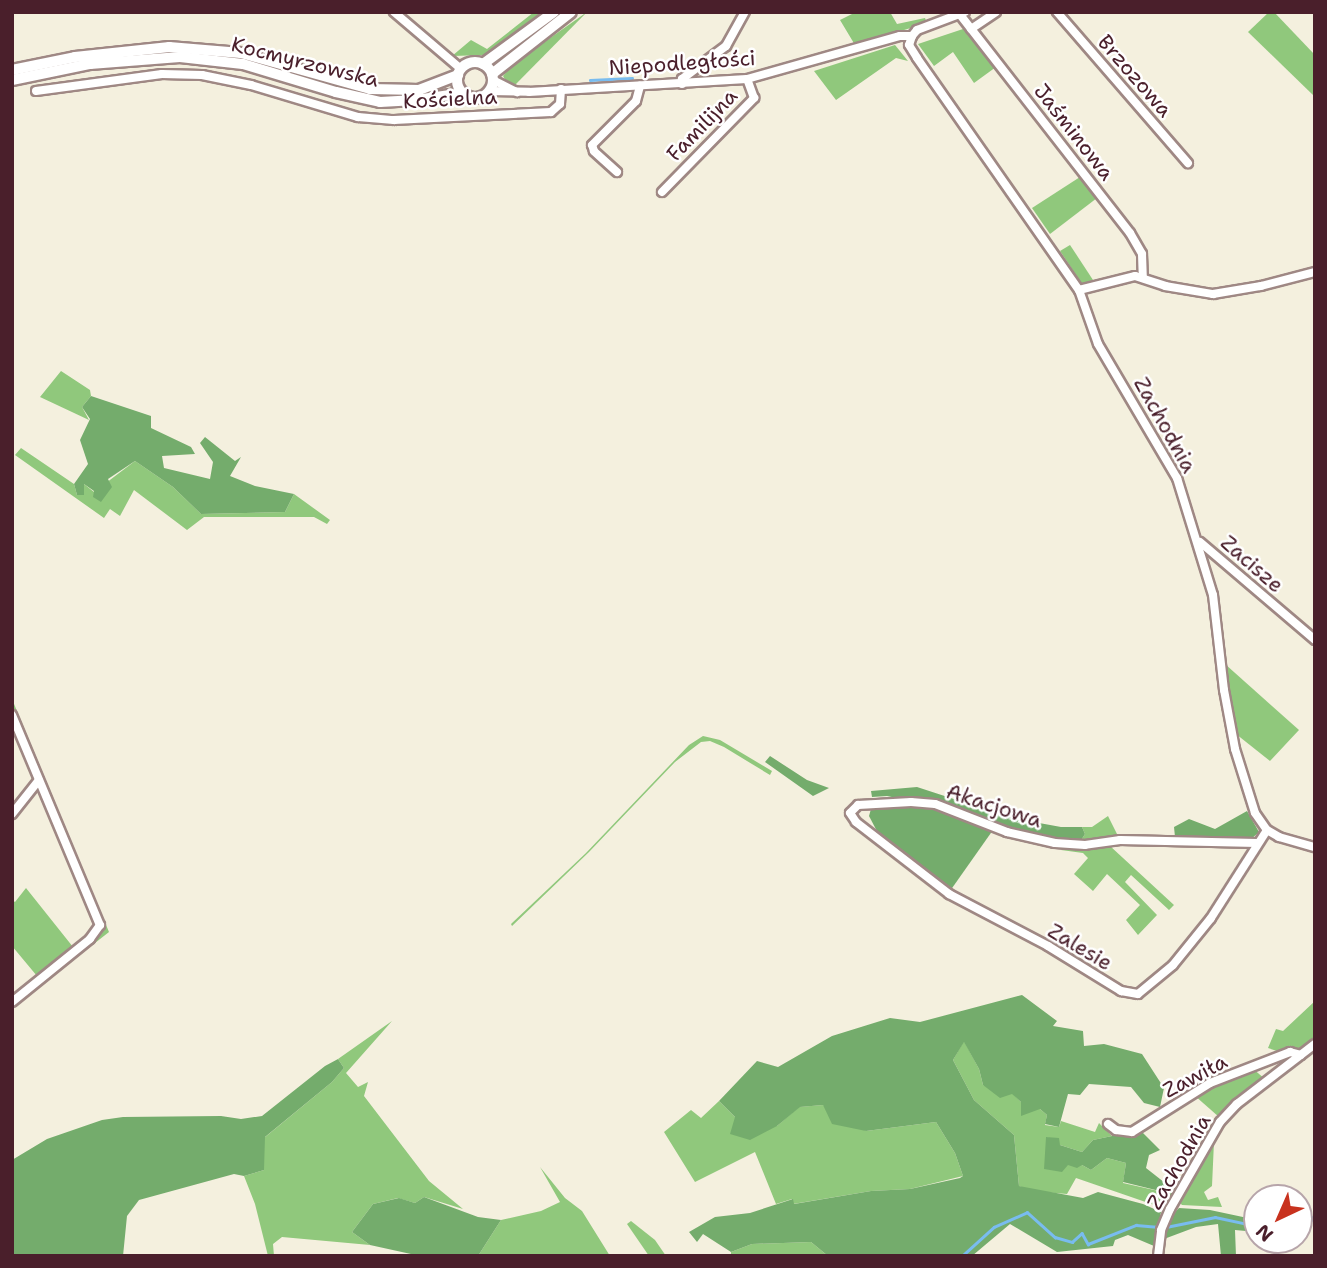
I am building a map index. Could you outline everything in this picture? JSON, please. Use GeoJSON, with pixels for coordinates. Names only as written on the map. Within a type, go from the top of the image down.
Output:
{"type":"FeatureCollection","features":[{"type":"Feature","properties":{"kind":"main road"},"geometry":{"type":"LineString","coordinates":[[483,64],[554,12]]}},
{"type":"Feature","properties":{"kind":"main road"},"geometry":{"type":"LineString","coordinates":[[493,77],[483,64],[471,62],[459,72],[463,93],[475,98],[490,91],[493,77],[571,12]]}},
{"type":"Feature","properties":{"kind":"main road","name":"Kocmyrzowska"},"geometry":{"type":"LineString","coordinates":[[12,70],[75,57],[169,47],[241,53],[354,87],[389,91],[433,87],[459,72]]}},
{"type":"Feature","properties":{"kind":"main road","name":"Kocmyrzowska"},"geometry":{"type":"LineString","coordinates":[[12,80],[90,64],[195,57],[258,68],[336,92],[380,102],[463,93]]}},
{"type":"Feature","properties":{"kind":"street"},"geometry":{"type":"LineString","coordinates":[[394,12],[459,72]]}},
{"type":"Feature","properties":{"kind":"street"},"geometry":{"type":"LineString","coordinates":[[682,84],[682,79],[726,46],[746,12]]}},
{"type":"Feature","properties":{"kind":"street"},"geometry":{"type":"LineString","coordinates":[[971,29],[996,12]]}},
{"type":"Feature","properties":{"kind":"street","name":"Brzozowa"},"geometry":{"type":"LineString","coordinates":[[1056,12],[1188,163]]}},
{"type":"Feature","properties":{"kind":"street","name":"Niepodległości"},"geometry":{"type":"LineString","coordinates":[[490,91],[517,92],[747,79],[900,36],[912,36],[918,30],[961,13]]}},
{"type":"Feature","properties":{"kind":"street","name":"Jaśminowa"},"geometry":{"type":"LineString","coordinates":[[961,13],[1130,233],[1142,254],[1143,278]]}},
{"type":"Feature","properties":{"kind":"street","name":"Zachodnia"},"geometry":{"type":"LineString","coordinates":[[912,36],[909,45],[917,58],[1079,290],[1098,344],[1177,478],[1199,542],[1213,595],[1224,690],[1235,749],[1255,813],[1267,830]]}},
{"type":"Feature","properties":{"kind":"street","name":"Kościelna"},"geometry":{"type":"LineString","coordinates":[[36,91],[150,75],[202,75],[251,85],[358,117],[394,120],[551,112],[561,104],[561,89]]}},
{"type":"Feature","properties":{"kind":"street"},"geometry":{"type":"LineString","coordinates":[[493,77],[517,92]]}},
{"type":"Feature","properties":{"kind":"street","name":"Familijna"},"geometry":{"type":"LineString","coordinates":[[662,192],[754,98],[747,79]]}},
{"type":"Feature","properties":{"kind":"street"},"geometry":{"type":"LineString","coordinates":[[617,172],[594,151],[592,145],[636,101],[640,86]]}},
{"type":"Feature","properties":{"kind":"street"},"geometry":{"type":"LineString","coordinates":[[1079,290],[1135,276],[1165,286],[1213,293],[1249,289],[1315,272]]}},
{"type":"Feature","properties":{"kind":"street","name":"Zacisze"},"geometry":{"type":"LineString","coordinates":[[1199,542],[1315,640]]}},
{"type":"Feature","properties":{"kind":"street"},"geometry":{"type":"LineString","coordinates":[[12,715],[100,925],[90,939],[12,1002]]}},
{"type":"Feature","properties":{"kind":"street"},"geometry":{"type":"LineString","coordinates":[[12,814],[39,780]]}},
{"type":"Feature","properties":{"kind":"street","name":"Akacjowa"},"geometry":{"type":"LineString","coordinates":[[850,813],[858,805],[911,802],[935,804],[1007,832],[1055,843],[1085,845],[1120,840],[1257,843]]}},
{"type":"Feature","properties":{"kind":"street","name":"Zalesie"},"geometry":{"type":"LineString","coordinates":[[850,813],[856,822],[949,894],[985,916],[1048,946],[1121,991],[1138,994],[1173,965],[1211,918],[1257,843]]}},
{"type":"Feature","properties":{"kind":"street"},"geometry":{"type":"LineString","coordinates":[[1257,843],[1267,830],[1279,837],[1315,847]]}},
{"type":"Feature","properties":{"kind":"street","name":"Zachodnia"},"geometry":{"type":"LineString","coordinates":[[1158,1256],[1163,1226],[1220,1122],[1237,1104],[1315,1044]]}},
{"type":"Feature","properties":{"kind":"street","name":"Zawiła"},"geometry":{"type":"LineString","coordinates":[[1108,1124],[1116,1130],[1132,1132],[1210,1083],[1290,1052],[1301,1055]]}},
{"type":"Feature","properties":{"kind":"green space"},"geometry":{"type":"Polygon","coordinates":[[[534,12],[542,12],[486,55],[452,56],[471,40],[487,49],[534,12]]]}},
{"type":"Feature","properties":{"kind":"green space"},"geometry":{"type":"Polygon","coordinates":[[[587,12],[515,85],[507,83],[503,76],[513,64],[587,12]]]}},
{"type":"Feature","properties":{"kind":"green space"},"geometry":{"type":"Polygon","coordinates":[[[856,12],[890,12],[897,24],[925,18],[927,23],[855,45],[840,20],[856,12]]]}},
{"type":"Feature","properties":{"kind":"green space"},"geometry":{"type":"Polygon","coordinates":[[[1269,12],[1274,12],[1315,55],[1314,96],[1248,32],[1269,12]]]}},
{"type":"Feature","properties":{"kind":"green space"},"geometry":{"type":"Polygon","coordinates":[[[966,28],[996,67],[974,83],[953,52],[934,66],[918,44],[966,28]]]}},
{"type":"Feature","properties":{"kind":"green space"},"geometry":{"type":"Polygon","coordinates":[[[895,45],[908,61],[896,58],[836,100],[814,71],[895,45]]]}},
{"type":"Feature","properties":{"kind":"green space"},"geometry":{"type":"Polygon","coordinates":[[[1080,177],[1097,198],[1050,234],[1032,208],[1080,177]]]}},
{"type":"Feature","properties":{"kind":"green space"},"geometry":{"type":"Polygon","coordinates":[[[1070,245],[1093,280],[1082,284],[1060,251],[1070,245]]]}},
{"type":"Feature","properties":{"kind":"green space"},"geometry":{"type":"Polygon","coordinates":[[[61,371],[90,390],[91,396],[82,407],[89,420],[40,397],[61,371]]]}},
{"type":"Feature","properties":{"kind":"green space"},"geometry":{"type":"Polygon","coordinates":[[[91,396],[151,416],[151,428],[191,447],[195,454],[162,456],[164,468],[210,479],[213,462],[200,443],[205,437],[235,461],[241,457],[230,476],[255,486],[294,494],[285,512],[201,514],[173,487],[135,461],[108,479],[112,487],[101,502],[93,497],[94,491],[84,484],[84,495],[77,495],[74,484],[88,464],[80,440],[90,419],[82,407],[91,396]]]}},
{"type":"Feature","properties":{"kind":"green space"},"geometry":{"type":"Polygon","coordinates":[[[21,448],[74,484],[77,495],[84,484],[94,492],[135,461],[173,487],[201,514],[285,512],[294,494],[330,520],[327,524],[314,517],[204,517],[187,530],[134,490],[120,516],[110,509],[104,518],[15,455],[21,448]]]}},
{"type":"Feature","properties":{"kind":"green space"},"geometry":{"type":"Polygon","coordinates":[[[1225,664],[1299,730],[1270,761],[1236,734],[1225,664]]]}},
{"type":"Feature","properties":{"kind":"green space"},"geometry":{"type":"Polygon","coordinates":[[[12,699],[109,932],[12,1008],[12,1004],[100,933],[104,926],[12,710],[12,699]]]}},
{"type":"Feature","properties":{"kind":"green space"},"geometry":{"type":"Polygon","coordinates":[[[703,736],[720,740],[772,771],[770,775],[724,747],[710,741],[701,742],[675,762],[589,852],[512,926],[511,924],[586,853],[689,745],[703,736]]]}},
{"type":"Feature","properties":{"kind":"green space"},"geometry":{"type":"Polygon","coordinates":[[[770,756],[807,780],[829,788],[813,796],[765,762],[770,756]]]}},
{"type":"Feature","properties":{"kind":"green space"},"geometry":{"type":"Polygon","coordinates":[[[917,787],[1012,818],[1061,827],[1082,827],[1085,834],[1080,842],[1057,840],[1009,830],[968,813],[887,796],[872,797],[871,791],[917,787]]]}},
{"type":"Feature","properties":{"kind":"green space"},"geometry":{"type":"Polygon","coordinates":[[[894,806],[938,809],[993,830],[950,891],[880,837],[869,816],[871,809],[894,806]]]}},
{"type":"Feature","properties":{"kind":"green space"},"geometry":{"type":"Polygon","coordinates":[[[1247,811],[1259,832],[1249,841],[1175,837],[1174,827],[1189,819],[1215,829],[1247,811]]]}},
{"type":"Feature","properties":{"kind":"green space"},"geometry":{"type":"Polygon","coordinates":[[[1108,816],[1119,838],[1080,842],[1085,834],[1082,827],[1092,827],[1108,816]]]}},
{"type":"Feature","properties":{"kind":"green space"},"geometry":{"type":"Polygon","coordinates":[[[1110,846],[1174,905],[1169,910],[1131,875],[1125,882],[1157,915],[1138,935],[1126,920],[1140,905],[1107,874],[1093,891],[1074,874],[1088,858],[1083,853],[1061,850],[1064,847],[1110,846]]]}},
{"type":"Feature","properties":{"kind":"green space"},"geometry":{"type":"Polygon","coordinates":[[[26,888],[73,947],[37,976],[12,946],[12,900],[15,902],[26,888]]]}},
{"type":"Feature","properties":{"kind":"green space"},"geometry":{"type":"Polygon","coordinates":[[[1022,995],[1057,1021],[1053,1026],[1083,1031],[1084,1046],[1104,1044],[1142,1054],[1164,1088],[1160,1107],[1144,1103],[1131,1087],[1089,1084],[1080,1095],[1068,1094],[1059,1127],[1045,1124],[1047,1115],[1040,1109],[1021,1116],[1021,1102],[1012,1094],[1000,1098],[983,1085],[979,1069],[964,1042],[953,1060],[974,1100],[1014,1135],[1019,1186],[1083,1198],[1098,1192],[1143,1204],[1161,1212],[1154,1246],[1128,1235],[1115,1240],[1113,1246],[1057,1252],[1010,1224],[972,1256],[828,1256],[811,1242],[752,1244],[731,1252],[703,1234],[697,1242],[689,1232],[715,1217],[750,1213],[793,1199],[794,1204],[871,1191],[910,1189],[963,1176],[955,1153],[936,1122],[866,1131],[832,1124],[823,1105],[800,1107],[777,1126],[750,1140],[730,1134],[735,1117],[719,1101],[757,1061],[778,1067],[832,1036],[890,1018],[920,1022],[1022,995]]]}},
{"type":"Feature","properties":{"kind":"green space"},"geometry":{"type":"Polygon","coordinates":[[[1315,1001],[1315,1038],[1298,1051],[1283,1053],[1268,1048],[1276,1029],[1283,1031],[1315,1001]]]}},
{"type":"Feature","properties":{"kind":"green space"},"geometry":{"type":"Polygon","coordinates":[[[392,1021],[346,1073],[358,1087],[368,1082],[364,1096],[429,1181],[463,1209],[424,1197],[415,1203],[398,1198],[373,1204],[352,1232],[370,1245],[282,1237],[273,1244],[274,1256],[268,1256],[255,1204],[244,1176],[264,1170],[264,1138],[332,1082],[344,1068],[338,1059],[392,1021]]]}},
{"type":"Feature","properties":{"kind":"green space"},"geometry":{"type":"Polygon","coordinates":[[[964,1041],[979,1069],[983,1085],[1012,1093],[1021,1102],[1040,1109],[1047,1115],[1045,1125],[1059,1127],[1061,1121],[1095,1132],[1099,1123],[1112,1136],[1093,1140],[1082,1152],[1060,1145],[1047,1137],[1068,1165],[1082,1165],[1091,1170],[1107,1158],[1126,1163],[1123,1183],[1172,1194],[1163,1208],[1076,1178],[1067,1194],[1032,1191],[1019,1186],[1014,1135],[974,1100],[953,1060],[964,1041]]]}},
{"type":"Feature","properties":{"kind":"green space"},"geometry":{"type":"Polygon","coordinates":[[[338,1059],[344,1068],[332,1082],[265,1137],[264,1170],[244,1176],[234,1174],[139,1200],[127,1216],[123,1256],[12,1256],[12,1160],[47,1139],[102,1120],[123,1117],[221,1116],[241,1119],[262,1116],[325,1066],[338,1059]]]}},
{"type":"Feature","properties":{"kind":"green space"},"geometry":{"type":"Polygon","coordinates":[[[1252,1068],[1265,1079],[1219,1117],[1194,1095],[1211,1084],[1252,1068]]]}},
{"type":"Feature","properties":{"kind":"green space"},"geometry":{"type":"Polygon","coordinates":[[[719,1101],[735,1117],[777,1126],[799,1107],[823,1105],[866,1131],[936,1122],[955,1153],[963,1176],[910,1189],[871,1191],[793,1204],[792,1199],[776,1204],[755,1152],[695,1182],[664,1132],[691,1110],[701,1118],[719,1101]]]}},
{"type":"Feature","properties":{"kind":"green space"},"geometry":{"type":"Polygon","coordinates":[[[1223,1123],[1214,1142],[1212,1186],[1204,1192],[1208,1200],[1218,1197],[1222,1207],[1182,1205],[1178,1201],[1223,1123]]]}},
{"type":"Feature","properties":{"kind":"green space"},"geometry":{"type":"Polygon","coordinates":[[[1139,1129],[1160,1150],[1149,1155],[1146,1168],[1174,1190],[1172,1194],[1123,1182],[1126,1163],[1107,1158],[1091,1170],[1082,1165],[1077,1168],[1068,1165],[1062,1172],[1044,1169],[1046,1137],[1059,1138],[1060,1145],[1082,1152],[1093,1140],[1112,1136],[1114,1131],[1139,1129]]]}},
{"type":"Feature","properties":{"kind":"green space"},"geometry":{"type":"Polygon","coordinates":[[[540,1167],[565,1198],[582,1211],[610,1256],[478,1256],[501,1220],[541,1211],[560,1202],[540,1167]]]}},
{"type":"Feature","properties":{"kind":"green space"},"geometry":{"type":"Polygon","coordinates":[[[424,1197],[478,1217],[501,1220],[478,1256],[420,1256],[370,1245],[352,1232],[373,1204],[399,1198],[415,1203],[424,1197]]]}},
{"type":"Feature","properties":{"kind":"green space"},"geometry":{"type":"Polygon","coordinates":[[[1179,1208],[1210,1210],[1243,1217],[1243,1231],[1235,1230],[1236,1256],[1221,1256],[1218,1224],[1196,1227],[1164,1239],[1171,1216],[1179,1208]]]}},
{"type":"Feature","properties":{"kind":"green space"},"geometry":{"type":"Polygon","coordinates":[[[631,1221],[655,1240],[666,1256],[649,1256],[627,1224],[631,1221]]]}},
{"type":"Feature","properties":{"kind":"green space"},"geometry":{"type":"Polygon","coordinates":[[[811,1242],[828,1256],[731,1256],[731,1252],[752,1244],[811,1242]]]}},
{"type":"Feature","properties":{"kind":"waterway"},"geometry":{"type":"LineString","coordinates":[[590,80],[632,78]]}},
{"type":"Feature","properties":{"kind":"waterway"},"geometry":{"type":"LineString","coordinates":[[962,1256],[994,1227],[1027,1212],[1055,1237],[1072,1242],[1082,1233],[1088,1244],[1136,1225],[1159,1227]]}},
{"type":"Feature","properties":{"kind":"waterway"},"geometry":{"type":"LineString","coordinates":[[1166,1227],[1215,1217],[1243,1223]]}}]}
